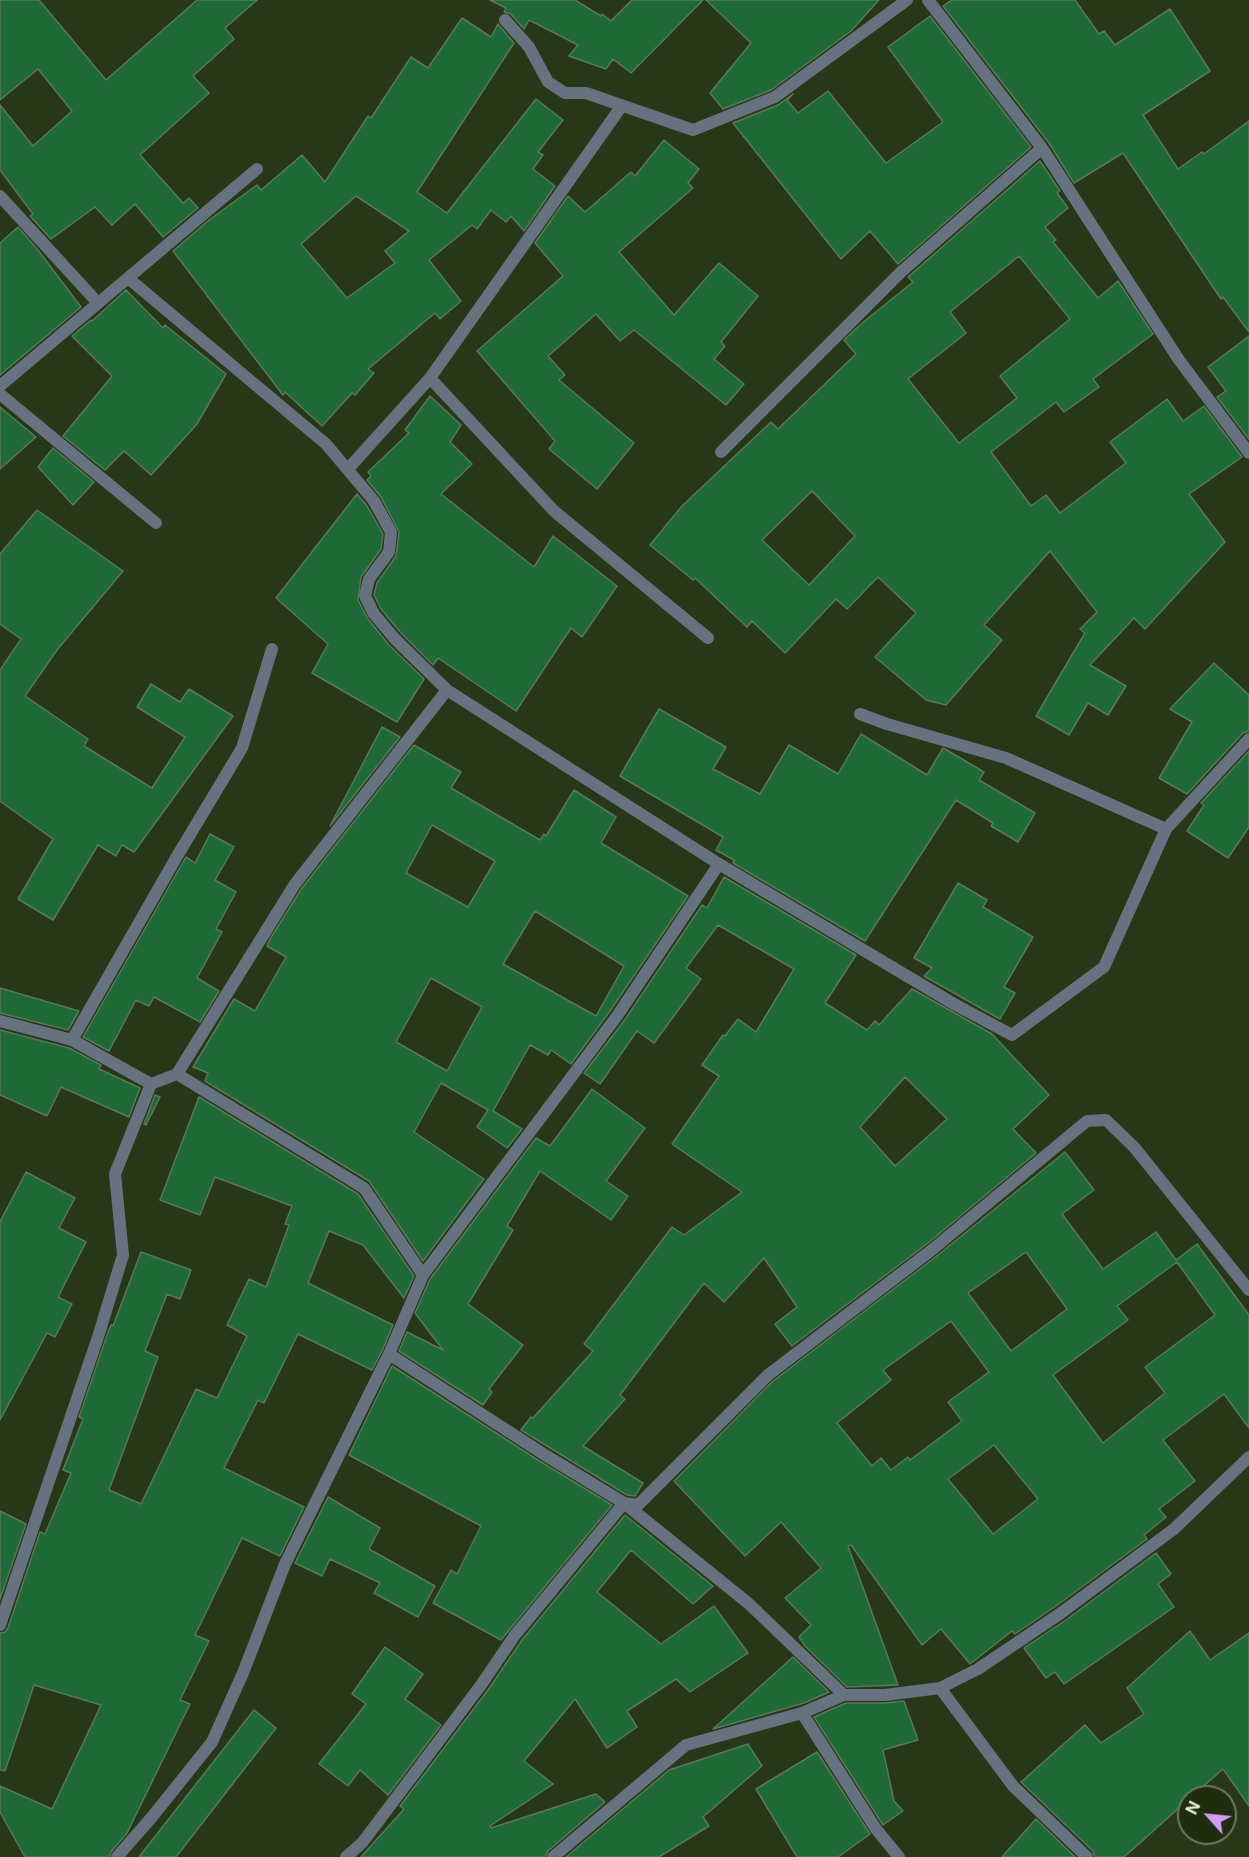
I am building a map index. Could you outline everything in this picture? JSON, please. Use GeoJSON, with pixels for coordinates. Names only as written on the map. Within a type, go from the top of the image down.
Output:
{"type":"FeatureCollection","features":[{"type":"Feature","properties":{"kind":"street"},"geometry":{"type":"LineString","coordinates":[[505,20],[529,47],[548,82],[565,93],[586,93],[693,130],[775,97],[907,0]]}},
{"type":"Feature","properties":{"kind":"street"},"geometry":{"type":"LineString","coordinates":[[928,0],[1042,148],[1179,360],[1249,453]]}},
{"type":"Feature","properties":{"kind":"street"},"geometry":{"type":"LineString","coordinates":[[348,469],[430,378],[621,107]]}},
{"type":"Feature","properties":{"kind":"street"},"geometry":{"type":"LineString","coordinates":[[721,453],[901,272],[1042,148]]}},
{"type":"Feature","properties":{"kind":"street"},"geometry":{"type":"LineString","coordinates":[[0,386],[258,169]]}},
{"type":"Feature","properties":{"kind":"street"},"geometry":{"type":"LineString","coordinates":[[0,196],[98,303]]}},
{"type":"Feature","properties":{"kind":"street"},"geometry":{"type":"LineString","coordinates":[[128,278],[326,444],[374,501],[391,532],[389,552],[369,579],[365,597],[374,614],[395,639],[447,690],[719,864],[954,1004],[1012,1035],[1104,967],[1166,829],[1249,739]]}},
{"type":"Feature","properties":{"kind":"street"},"geometry":{"type":"LineString","coordinates":[[430,378],[554,511],[708,638]]}},
{"type":"Feature","properties":{"kind":"street"},"geometry":{"type":"LineString","coordinates":[[0,394],[156,523]]}},
{"type":"Feature","properties":{"kind":"street"},"geometry":{"type":"LineString","coordinates":[[72,1040],[242,748],[272,649]]}},
{"type":"Feature","properties":{"kind":"street"},"geometry":{"type":"LineString","coordinates":[[1,1621],[94,1349],[123,1255],[114,1174],[151,1084],[177,1074],[295,884],[447,690]]}},
{"type":"Feature","properties":{"kind":"street"},"geometry":{"type":"LineString","coordinates":[[860,714],[1006,758],[1166,829]]}},
{"type":"Feature","properties":{"kind":"street"},"geometry":{"type":"LineString","coordinates":[[117,1857],[212,1742],[243,1673],[285,1564],[389,1354],[423,1275],[617,1016],[719,864]]}},
{"type":"Feature","properties":{"kind":"street"},"geometry":{"type":"LineString","coordinates":[[0,1021],[72,1040],[151,1084]]}},
{"type":"Feature","properties":{"kind":"street"},"geometry":{"type":"LineString","coordinates":[[177,1074],[364,1188],[423,1275]]}},
{"type":"Feature","properties":{"kind":"street"},"geometry":{"type":"LineString","coordinates":[[624,1503],[638,1505],[768,1375],[933,1250],[1087,1121],[1106,1120],[1134,1147],[1249,1290]]}},
{"type":"Feature","properties":{"kind":"street"},"geometry":{"type":"LineString","coordinates":[[389,1354],[624,1503],[748,1603],[844,1695]]}},
{"type":"Feature","properties":{"kind":"street"},"geometry":{"type":"LineString","coordinates":[[553,1857],[686,1746],[802,1713],[844,1695],[885,1695],[940,1688],[978,1670],[1164,1536],[1249,1457]]}},
{"type":"Feature","properties":{"kind":"street"},"geometry":{"type":"LineString","coordinates":[[346,1857],[362,1843],[481,1685],[515,1635],[624,1503]]}},
{"type":"Feature","properties":{"kind":"street"},"geometry":{"type":"LineString","coordinates":[[940,1688],[1013,1786],[1087,1857]]}},
{"type":"Feature","properties":{"kind":"street"},"geometry":{"type":"LineString","coordinates":[[802,1713],[876,1829],[899,1857]]}},
{"type":"Feature","properties":{"kind":"building"},"geometry":{"type":"Polygon","coordinates":[[[0,0],[39,0],[106,80],[197,0],[257,0],[225,28],[234,39],[193,76],[209,93],[140,155],[183,203],[189,198],[198,208],[163,237],[135,204],[112,225],[95,207],[51,239],[30,216],[33,214],[0,170],[0,105],[33,146],[72,111],[38,69],[0,100],[0,0]]]}},
{"type":"Feature","properties":{"kind":"building"},"geometry":{"type":"Polygon","coordinates":[[[490,0],[575,0],[611,21],[632,0],[703,0],[631,73],[613,59],[606,69],[569,56],[578,45],[529,20],[524,29],[511,14],[504,12],[506,8],[490,0]]]}},
{"type":"Feature","properties":{"kind":"building"},"geometry":{"type":"Polygon","coordinates":[[[706,0],[879,0],[851,31],[771,90],[723,109],[710,93],[751,43],[706,0]]]}},
{"type":"Feature","properties":{"kind":"building"},"geometry":{"type":"Polygon","coordinates":[[[952,0],[1075,0],[1099,34],[1104,31],[1115,45],[1170,9],[1210,71],[1143,115],[1178,169],[1202,152],[1204,154],[1249,121],[1249,332],[1223,297],[1221,299],[1123,153],[1074,183],[1049,143],[943,6],[952,0]]]}},
{"type":"Feature","properties":{"kind":"building"},"geometry":{"type":"Polygon","coordinates":[[[930,16],[1031,147],[898,264],[870,231],[841,259],[733,123],[778,105],[793,94],[787,100],[798,113],[828,91],[886,163],[943,122],[888,47],[930,16]]]}},
{"type":"Feature","properties":{"kind":"building"},"geometry":{"type":"Polygon","coordinates":[[[462,18],[491,37],[498,24],[514,43],[417,192],[447,213],[536,99],[563,120],[538,152],[543,155],[533,169],[555,186],[524,231],[511,216],[506,222],[491,210],[477,229],[472,225],[429,260],[461,301],[440,319],[435,313],[368,369],[374,373],[355,395],[352,393],[322,426],[285,392],[283,395],[173,251],[209,220],[257,185],[261,190],[302,155],[325,182],[368,116],[371,118],[411,57],[428,68],[462,18]],[[356,196],[301,244],[347,298],[395,263],[385,251],[409,231],[356,196]]]}},
{"type":"Feature","properties":{"kind":"building"},"geometry":{"type":"Polygon","coordinates":[[[664,140],[699,169],[688,183],[693,188],[619,252],[674,315],[719,263],[758,296],[721,342],[725,346],[714,359],[744,384],[726,405],[634,330],[620,341],[596,314],[548,356],[565,375],[559,380],[634,443],[597,489],[549,449],[555,441],[477,351],[563,276],[535,243],[568,196],[585,212],[631,172],[635,176],[664,140]]]}},
{"type":"Feature","properties":{"kind":"building"},"geometry":{"type":"Polygon","coordinates":[[[1040,161],[1060,191],[1057,193],[1068,208],[1045,227],[1056,240],[1053,242],[1098,298],[1118,281],[1153,334],[1093,379],[1099,387],[1064,412],[1056,402],[991,452],[1031,506],[1046,495],[1060,513],[1126,463],[1110,442],[1167,399],[1183,421],[1204,406],[1242,457],[1189,494],[1225,542],[1145,629],[1134,618],[1090,665],[1126,686],[1108,715],[1088,703],[1069,735],[1036,716],[1085,633],[1080,629],[1097,612],[1050,551],[984,625],[1002,640],[946,705],[926,700],[875,657],[916,613],[878,577],[847,609],[836,599],[785,653],[752,621],[747,627],[695,578],[693,580],[650,545],[682,506],[771,422],[778,429],[856,354],[844,340],[913,282],[908,277],[1040,161]],[[1019,256],[950,312],[966,333],[908,379],[959,443],[1017,398],[1000,376],[1070,319],[1019,256]],[[812,491],[762,540],[809,585],[855,536],[812,491]]]}},
{"type":"Feature","properties":{"kind":"building"},"geometry":{"type":"Polygon","coordinates":[[[18,227],[81,307],[0,375],[0,243],[18,227]]]}},
{"type":"Feature","properties":{"kind":"building"},"geometry":{"type":"Polygon","coordinates":[[[126,290],[163,328],[165,325],[226,374],[197,424],[151,475],[124,451],[105,470],[63,436],[112,376],[72,336],[126,290]]]}},
{"type":"Feature","properties":{"kind":"building"},"geometry":{"type":"Polygon","coordinates":[[[1249,336],[1249,439],[1217,397],[1226,391],[1208,367],[1249,336]]]}},
{"type":"Feature","properties":{"kind":"building"},"geometry":{"type":"Polygon","coordinates":[[[430,396],[461,425],[450,442],[472,464],[441,494],[534,567],[553,536],[617,586],[582,637],[571,628],[516,711],[438,658],[433,665],[401,633],[381,609],[374,595],[377,583],[396,556],[399,532],[381,497],[367,480],[371,476],[368,472],[409,433],[405,430],[430,396]]]}},
{"type":"Feature","properties":{"kind":"building"},"geometry":{"type":"Polygon","coordinates":[[[0,407],[36,437],[0,469],[0,407]]]}},
{"type":"Feature","properties":{"kind":"building"},"geometry":{"type":"Polygon","coordinates":[[[53,448],[94,482],[73,505],[38,467],[53,448]]]}},
{"type":"Feature","properties":{"kind":"building"},"geometry":{"type":"Polygon","coordinates":[[[357,494],[367,506],[383,534],[381,549],[361,577],[358,600],[368,619],[389,645],[424,679],[397,722],[312,673],[328,644],[276,598],[357,494]]]}},
{"type":"Feature","properties":{"kind":"building"},"geometry":{"type":"Polygon","coordinates":[[[37,510],[123,571],[57,650],[25,696],[88,739],[84,746],[152,788],[185,737],[137,707],[151,684],[180,702],[189,689],[233,716],[134,852],[122,845],[116,856],[98,845],[53,920],[18,899],[53,839],[0,801],[0,670],[21,639],[0,624],[0,554],[37,510]]]}},
{"type":"Feature","properties":{"kind":"building"},"geometry":{"type":"Polygon","coordinates":[[[1214,663],[1249,695],[1249,731],[1243,733],[1187,794],[1159,778],[1192,722],[1170,709],[1214,663]]]}},
{"type":"Feature","properties":{"kind":"building"},"geometry":{"type":"Polygon","coordinates":[[[659,709],[726,747],[713,769],[760,794],[789,745],[838,774],[861,734],[927,775],[943,748],[984,772],[979,780],[1035,813],[1018,842],[991,826],[993,823],[956,800],[865,941],[733,863],[734,860],[716,850],[723,837],[620,776],[659,709]]]}},
{"type":"Feature","properties":{"kind":"building"},"geometry":{"type":"Polygon","coordinates":[[[382,727],[400,737],[330,826],[382,727]]]}},
{"type":"Feature","properties":{"kind":"building"},"geometry":{"type":"Polygon","coordinates":[[[414,745],[461,772],[451,788],[540,840],[544,834],[546,836],[574,790],[616,817],[601,843],[688,896],[571,1064],[551,1050],[548,1055],[530,1045],[493,1111],[522,1129],[507,1148],[477,1127],[488,1110],[441,1083],[414,1132],[484,1179],[423,1261],[369,1181],[205,1081],[208,1073],[193,1067],[234,999],[255,1011],[286,957],[267,946],[302,888],[414,745]],[[432,825],[406,873],[468,907],[495,861],[432,825]],[[535,911],[503,964],[596,1016],[624,966],[535,911]],[[431,978],[396,1042],[447,1071],[482,1007],[431,978]]]}},
{"type":"Feature","properties":{"kind":"building"},"geometry":{"type":"Polygon","coordinates":[[[1249,751],[1249,827],[1228,858],[1187,831],[1204,805],[1201,803],[1249,751]]]}},
{"type":"Feature","properties":{"kind":"building"},"geometry":{"type":"Polygon","coordinates":[[[210,834],[234,847],[215,880],[236,892],[216,929],[222,932],[197,978],[219,991],[200,1022],[154,997],[149,1006],[136,1000],[109,1051],[83,1037],[186,857],[195,863],[210,834]]]}},
{"type":"Feature","properties":{"kind":"building"},"geometry":{"type":"Polygon","coordinates":[[[724,877],[856,955],[825,1003],[867,1030],[875,1021],[879,1025],[912,989],[992,1034],[1049,1095],[1013,1129],[1036,1153],[928,1243],[792,1346],[775,1324],[797,1307],[764,1258],[724,1302],[704,1283],[620,1395],[625,1399],[583,1446],[643,1483],[635,1496],[627,1495],[521,1430],[593,1351],[584,1344],[672,1227],[684,1235],[742,1192],[672,1144],[719,1076],[702,1065],[723,1035],[725,1036],[738,1019],[756,1032],[794,969],[718,925],[686,968],[701,979],[654,1043],[637,1031],[600,1084],[584,1073],[624,1021],[702,905],[707,908],[724,877]],[[905,1077],[860,1127],[895,1166],[947,1119],[905,1077]]]}},
{"type":"Feature","properties":{"kind":"building"},"geometry":{"type":"Polygon","coordinates":[[[958,883],[987,900],[983,907],[1033,937],[1004,987],[1015,993],[1000,1019],[924,976],[932,968],[914,958],[958,883]]]}},
{"type":"Feature","properties":{"kind":"building"},"geometry":{"type":"Polygon","coordinates":[[[0,988],[79,1011],[68,1030],[0,1013],[0,988]]]}},
{"type":"Feature","properties":{"kind":"building"},"geometry":{"type":"Polygon","coordinates":[[[0,1030],[69,1048],[101,1065],[99,1069],[140,1088],[129,1117],[61,1087],[47,1116],[0,1095],[0,1030]]]}},
{"type":"Feature","properties":{"kind":"building"},"geometry":{"type":"Polygon","coordinates":[[[592,1089],[645,1128],[606,1181],[628,1196],[611,1220],[540,1171],[507,1226],[513,1230],[468,1304],[523,1345],[489,1389],[492,1392],[483,1405],[399,1351],[407,1332],[443,1350],[415,1313],[430,1279],[536,1138],[550,1146],[592,1089]]]}},
{"type":"Feature","properties":{"kind":"building"},"geometry":{"type":"Polygon","coordinates":[[[155,1095],[160,1097],[146,1125],[144,1124],[155,1095]]]}},
{"type":"Feature","properties":{"kind":"building"},"geometry":{"type":"Polygon","coordinates":[[[199,1097],[358,1194],[414,1276],[404,1298],[363,1245],[329,1231],[308,1283],[393,1325],[382,1351],[372,1370],[298,1334],[264,1403],[258,1400],[224,1468],[304,1507],[280,1556],[242,1538],[195,1635],[209,1641],[180,1700],[190,1704],[127,1833],[109,1857],[25,1857],[0,1812],[0,1786],[52,1809],[101,1705],[34,1685],[5,1771],[0,1770],[0,1633],[5,1632],[8,1628],[40,1532],[45,1534],[71,1473],[63,1470],[83,1419],[79,1417],[107,1335],[111,1325],[113,1326],[141,1252],[191,1270],[180,1299],[167,1294],[145,1351],[158,1357],[109,1490],[141,1504],[196,1389],[217,1398],[247,1336],[227,1325],[249,1279],[266,1287],[289,1225],[285,1224],[292,1206],[215,1177],[200,1215],[160,1200],[199,1097]]]}},
{"type":"Feature","properties":{"kind":"building"},"geometry":{"type":"Polygon","coordinates":[[[1065,1152],[1094,1190],[1062,1214],[1103,1269],[1156,1232],[1176,1260],[1197,1244],[1249,1315],[1249,1428],[1224,1394],[1163,1440],[1195,1481],[1159,1509],[1166,1517],[1144,1535],[1147,1539],[1015,1634],[1012,1631],[970,1664],[941,1629],[922,1645],[851,1545],[848,1546],[898,1685],[847,1687],[805,1646],[799,1637],[811,1625],[785,1598],[821,1568],[781,1522],[745,1556],[674,1481],[773,1381],[938,1255],[1065,1152]],[[1026,1252],[968,1293],[1011,1351],[1067,1309],[1026,1252]],[[1177,1262],[1117,1306],[1128,1320],[1053,1375],[1103,1443],[1165,1393],[1145,1367],[1215,1315],[1177,1262]],[[951,1321],[883,1370],[891,1380],[837,1423],[872,1466],[881,1458],[891,1470],[908,1457],[910,1460],[962,1421],[948,1402],[989,1372],[951,1321]],[[994,1445],[948,1479],[993,1534],[1038,1499],[994,1445]]]}},
{"type":"Feature","properties":{"kind":"building"},"geometry":{"type":"Polygon","coordinates":[[[26,1172],[75,1198],[59,1228],[86,1242],[58,1297],[72,1304],[55,1337],[47,1333],[0,1420],[0,1222],[26,1172]]]}},
{"type":"Feature","properties":{"kind":"building"},"geometry":{"type":"Polygon","coordinates":[[[392,1366],[612,1505],[501,1640],[433,1603],[451,1570],[457,1574],[481,1526],[349,1455],[392,1366]]]}},
{"type":"Feature","properties":{"kind":"building"},"geometry":{"type":"Polygon","coordinates":[[[328,1497],[380,1528],[369,1549],[435,1586],[418,1617],[374,1593],[380,1583],[330,1559],[322,1576],[295,1563],[328,1497]]]}},
{"type":"Feature","properties":{"kind":"building"},"geometry":{"type":"Polygon","coordinates":[[[0,1511],[26,1524],[0,1599],[0,1511]]]}},
{"type":"Feature","properties":{"kind":"building"},"geometry":{"type":"Polygon","coordinates":[[[625,1515],[713,1586],[693,1604],[631,1550],[597,1592],[661,1644],[714,1606],[748,1653],[690,1692],[676,1679],[627,1711],[637,1727],[607,1748],[575,1699],[524,1761],[553,1784],[490,1826],[491,1828],[596,1794],[605,1802],[548,1851],[545,1857],[361,1857],[404,1809],[400,1806],[488,1690],[522,1640],[625,1515]]]}},
{"type":"Feature","properties":{"kind":"building"},"geometry":{"type":"Polygon","coordinates":[[[1156,1553],[1171,1574],[1158,1584],[1174,1607],[1064,1684],[1055,1672],[1046,1678],[1024,1648],[1066,1620],[1156,1553]]]}},
{"type":"Feature","properties":{"kind":"building"},"geometry":{"type":"Polygon","coordinates":[[[1190,1631],[1210,1660],[1249,1633],[1249,1806],[1237,1789],[1237,1785],[1234,1785],[1223,1769],[1205,1785],[1177,1785],[1177,1810],[1124,1857],[1095,1857],[1093,1851],[1021,1782],[1085,1725],[1101,1743],[1144,1714],[1127,1688],[1190,1631]]]}},
{"type":"Feature","properties":{"kind":"building"},"geometry":{"type":"Polygon","coordinates":[[[385,1647],[423,1674],[405,1699],[441,1725],[388,1795],[360,1770],[348,1786],[319,1764],[366,1704],[352,1694],[385,1647]]]}},
{"type":"Feature","properties":{"kind":"building"},"geometry":{"type":"Polygon","coordinates":[[[793,1657],[829,1692],[804,1703],[713,1729],[793,1657]]]}},
{"type":"Feature","properties":{"kind":"building"},"geometry":{"type":"Polygon","coordinates":[[[904,1701],[918,1740],[883,1750],[894,1801],[903,1811],[883,1825],[814,1717],[846,1703],[904,1701]]]}},
{"type":"Feature","properties":{"kind":"building"},"geometry":{"type":"Polygon","coordinates":[[[254,1710],[276,1728],[176,1857],[139,1857],[254,1710]]]}},
{"type":"Feature","properties":{"kind":"building"},"geometry":{"type":"Polygon","coordinates":[[[748,1744],[762,1766],[703,1817],[709,1826],[659,1857],[566,1857],[669,1770],[748,1744]]]}},
{"type":"Feature","properties":{"kind":"building"},"geometry":{"type":"Polygon","coordinates":[[[817,1752],[870,1834],[838,1857],[797,1857],[756,1789],[817,1752]]]}},
{"type":"Feature","properties":{"kind":"building"},"geometry":{"type":"Polygon","coordinates":[[[1036,1819],[1075,1857],[1002,1857],[1036,1819]]]}}]}
